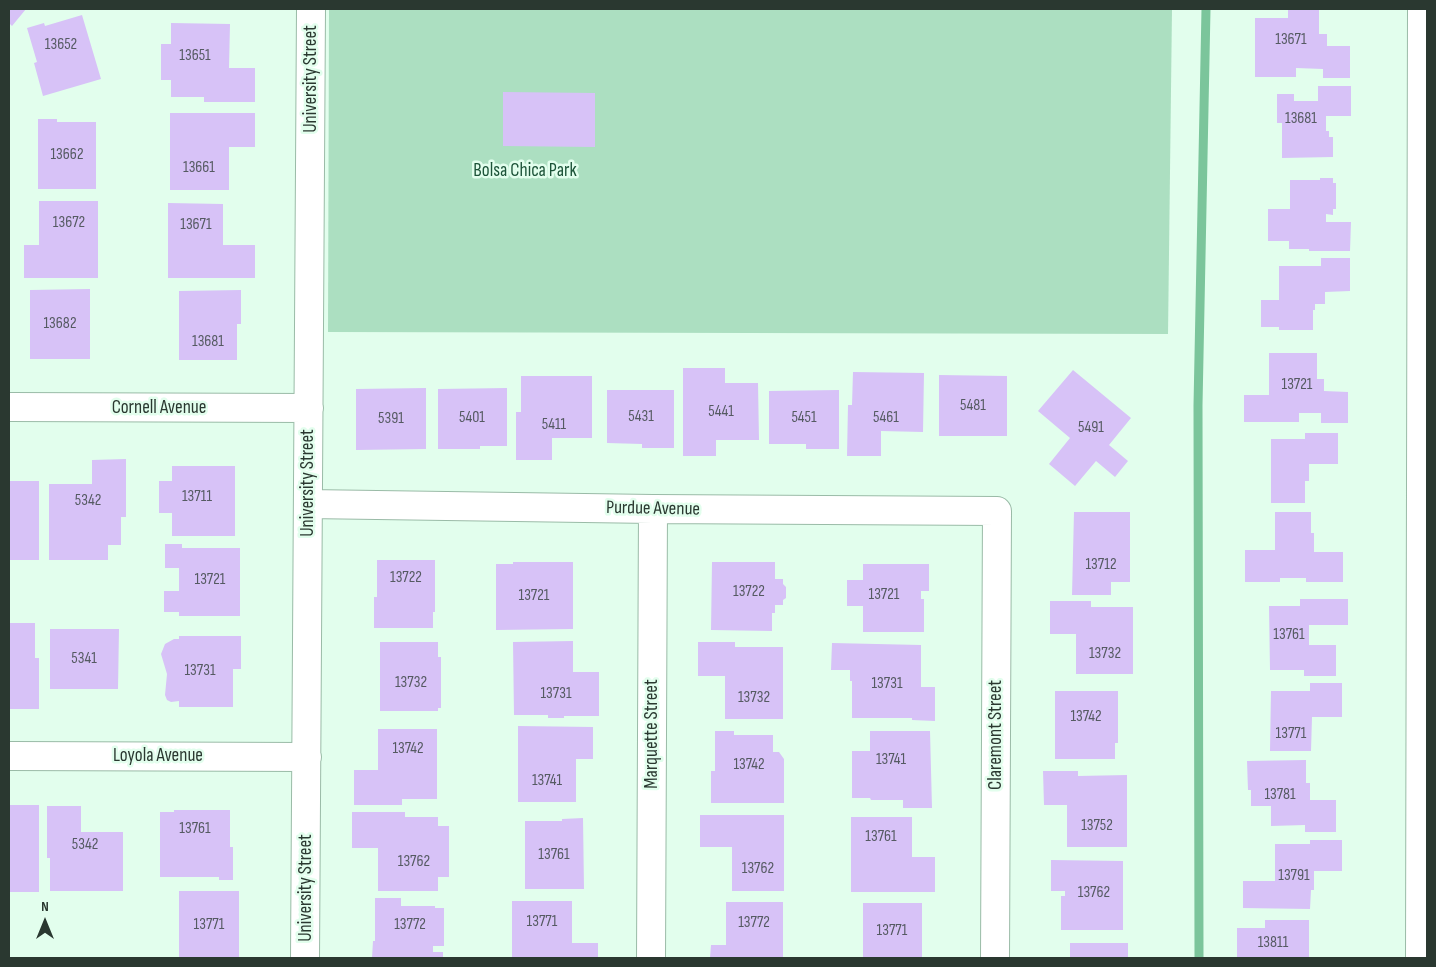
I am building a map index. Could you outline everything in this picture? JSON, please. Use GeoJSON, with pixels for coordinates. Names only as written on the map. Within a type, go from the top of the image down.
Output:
{"type":"FeatureCollection","features":[{"type":"Feature","properties":{"kind":"street","name":"University Street"},"geometry":{"type":"LineString","coordinates":[[305,958],[312,9]]}},
{"type":"Feature","properties":{"kind":"street"},"geometry":{"type":"LineString","coordinates":[[1420,958],[1424,626],[1425,242],[1422,9]]}},
{"type":"Feature","properties":{"kind":"street","name":"Cornell Avenue"},"geometry":{"type":"LineString","coordinates":[[9,407],[309,408]]}},
{"type":"Feature","properties":{"kind":"street","name":"Purdue Avenue"},"geometry":{"type":"LineString","coordinates":[[308,504],[998,511]]}},
{"type":"Feature","properties":{"kind":"street","name":"Marquette Street"},"geometry":{"type":"LineString","coordinates":[[651,958],[653,509]]}},
{"type":"Feature","properties":{"kind":"street","name":"Claremont Street"},"geometry":{"type":"LineString","coordinates":[[995,958],[998,511]]}},
{"type":"Feature","properties":{"kind":"street","name":"Loyola Avenue"},"geometry":{"type":"LineString","coordinates":[[9,756],[307,756]]}},
{"type":"Feature","properties":{"kind":"green space","name":"Bolsa Chica Park"},"geometry":{"type":"Polygon","coordinates":[[[329,9],[1172,9],[1168,334],[328,332],[329,9]]]}},
{"type":"Feature","properties":{"kind":"building"},"geometry":{"type":"Polygon","coordinates":[[[9,9],[26,9],[12,26],[9,23],[9,9]]]}},
{"type":"Feature","properties":{"kind":"building"},"geometry":{"type":"Polygon","coordinates":[[[1288,9],[1319,9],[1319,34],[1327,34],[1327,46],[1350,46],[1350,78],[1323,78],[1323,69],[1296,68],[1296,77],[1255,77],[1255,18],[1288,18],[1288,9]]]}},
{"type":"Feature","properties":{"kind":"building"},"geometry":{"type":"Polygon","coordinates":[[[82,15],[101,79],[43,96],[34,63],[37,62],[27,28],[44,23],[45,26],[82,15]]]}},
{"type":"Feature","properties":{"kind":"building"},"geometry":{"type":"Polygon","coordinates":[[[171,23],[230,24],[229,68],[255,68],[255,102],[204,102],[204,97],[171,97],[171,80],[161,80],[161,44],[171,44],[171,23]]]}},
{"type":"Feature","properties":{"kind":"building"},"geometry":{"type":"Polygon","coordinates":[[[1318,86],[1351,86],[1351,116],[1326,116],[1326,131],[1329,131],[1329,137],[1333,137],[1333,157],[1282,158],[1282,123],[1277,123],[1277,94],[1294,94],[1294,101],[1318,101],[1318,86]]]}},
{"type":"Feature","properties":{"kind":"building"},"geometry":{"type":"Polygon","coordinates":[[[503,92],[595,93],[595,147],[503,146],[503,92]]]}},
{"type":"Feature","properties":{"kind":"building"},"geometry":{"type":"Polygon","coordinates":[[[170,113],[255,113],[255,147],[229,147],[229,190],[170,190],[170,113]]]}},
{"type":"Feature","properties":{"kind":"building"},"geometry":{"type":"Polygon","coordinates":[[[38,119],[57,119],[57,122],[96,122],[96,189],[38,189],[38,119]]]}},
{"type":"Feature","properties":{"kind":"building"},"geometry":{"type":"Polygon","coordinates":[[[1320,178],[1333,178],[1333,183],[1336,183],[1336,209],[1333,209],[1333,215],[1326,214],[1326,222],[1351,222],[1350,251],[1289,249],[1289,241],[1268,241],[1268,209],[1290,209],[1290,180],[1320,180],[1320,178]]]}},
{"type":"Feature","properties":{"kind":"building"},"geometry":{"type":"Polygon","coordinates":[[[39,201],[98,201],[98,278],[24,278],[24,245],[39,245],[39,201]]]}},
{"type":"Feature","properties":{"kind":"building"},"geometry":{"type":"Polygon","coordinates":[[[168,203],[223,204],[223,245],[255,245],[255,278],[168,278],[168,203]]]}},
{"type":"Feature","properties":{"kind":"building"},"geometry":{"type":"Polygon","coordinates":[[[1321,258],[1350,258],[1350,291],[1325,292],[1325,304],[1315,304],[1315,310],[1313,310],[1313,330],[1279,330],[1279,327],[1261,327],[1261,300],[1279,300],[1279,266],[1321,266],[1321,258]]]}},
{"type":"Feature","properties":{"kind":"building"},"geometry":{"type":"Polygon","coordinates":[[[90,289],[90,359],[30,359],[30,290],[90,289]]]}},
{"type":"Feature","properties":{"kind":"building"},"geometry":{"type":"Polygon","coordinates":[[[241,290],[241,324],[237,324],[237,360],[179,360],[179,291],[241,290]]]}},
{"type":"Feature","properties":{"kind":"building"},"geometry":{"type":"Polygon","coordinates":[[[1269,353],[1317,353],[1317,379],[1324,379],[1324,391],[1348,392],[1348,423],[1321,423],[1321,413],[1299,413],[1299,422],[1244,422],[1244,395],[1269,395],[1269,353]]]}},
{"type":"Feature","properties":{"kind":"building"},"geometry":{"type":"Polygon","coordinates":[[[683,368],[725,368],[725,383],[758,383],[759,440],[716,440],[716,456],[683,456],[683,368]]]}},
{"type":"Feature","properties":{"kind":"building"},"geometry":{"type":"Polygon","coordinates":[[[1073,370],[1131,418],[1109,445],[1128,461],[1115,477],[1096,461],[1075,486],[1049,464],[1070,438],[1038,411],[1073,370]]]}},
{"type":"Feature","properties":{"kind":"building"},"geometry":{"type":"Polygon","coordinates":[[[853,372],[924,373],[923,432],[881,431],[881,456],[847,456],[848,405],[852,405],[853,372]]]}},
{"type":"Feature","properties":{"kind":"building"},"geometry":{"type":"Polygon","coordinates":[[[939,375],[1007,376],[1007,436],[939,436],[939,375]]]}},
{"type":"Feature","properties":{"kind":"building"},"geometry":{"type":"Polygon","coordinates":[[[521,376],[592,376],[592,438],[552,438],[552,460],[516,460],[516,412],[521,412],[521,376]]]}},
{"type":"Feature","properties":{"kind":"building"},"geometry":{"type":"Polygon","coordinates":[[[426,388],[426,449],[356,450],[356,389],[426,388]]]}},
{"type":"Feature","properties":{"kind":"building"},"geometry":{"type":"Polygon","coordinates":[[[507,388],[507,446],[480,446],[480,449],[438,449],[438,389],[507,388]]]}},
{"type":"Feature","properties":{"kind":"building"},"geometry":{"type":"Polygon","coordinates":[[[607,390],[674,390],[674,448],[642,448],[642,444],[607,443],[607,390]]]}},
{"type":"Feature","properties":{"kind":"building"},"geometry":{"type":"Polygon","coordinates":[[[839,390],[839,449],[806,449],[806,444],[769,444],[769,391],[839,390]]]}},
{"type":"Feature","properties":{"kind":"building"},"geometry":{"type":"Polygon","coordinates":[[[1305,433],[1338,433],[1338,464],[1309,464],[1309,481],[1305,481],[1305,503],[1271,503],[1271,439],[1305,439],[1305,433]]]}},
{"type":"Feature","properties":{"kind":"building"},"geometry":{"type":"Polygon","coordinates":[[[126,459],[126,517],[121,517],[121,545],[108,545],[108,560],[49,560],[49,484],[92,484],[92,460],[126,459]]]}},
{"type":"Feature","properties":{"kind":"building"},"geometry":{"type":"Polygon","coordinates":[[[172,466],[235,466],[235,536],[172,536],[172,513],[159,513],[159,481],[172,481],[172,466]]]}},
{"type":"Feature","properties":{"kind":"building"},"geometry":{"type":"Polygon","coordinates":[[[9,481],[39,481],[39,560],[9,560],[9,481]]]}},
{"type":"Feature","properties":{"kind":"building"},"geometry":{"type":"Polygon","coordinates":[[[1074,512],[1130,512],[1130,582],[1111,582],[1111,595],[1072,595],[1074,512]]]}},
{"type":"Feature","properties":{"kind":"building"},"geometry":{"type":"Polygon","coordinates":[[[1275,512],[1311,512],[1311,533],[1314,533],[1314,552],[1343,552],[1343,582],[1306,582],[1306,578],[1280,578],[1280,582],[1245,582],[1245,550],[1275,550],[1275,512]]]}},
{"type":"Feature","properties":{"kind":"building"},"geometry":{"type":"Polygon","coordinates":[[[165,544],[182,544],[182,548],[240,548],[240,616],[179,616],[179,612],[164,612],[164,591],[179,591],[179,568],[165,568],[165,544]]]}},
{"type":"Feature","properties":{"kind":"building"},"geometry":{"type":"Polygon","coordinates":[[[377,560],[435,560],[435,612],[433,612],[433,628],[374,628],[374,597],[377,597],[377,560]]]}},
{"type":"Feature","properties":{"kind":"building"},"geometry":{"type":"Polygon","coordinates":[[[513,562],[573,562],[573,629],[496,630],[496,564],[513,564],[513,562]]]}},
{"type":"Feature","properties":{"kind":"building"},"geometry":{"type":"Polygon","coordinates":[[[712,562],[775,562],[775,579],[783,579],[783,584],[786,587],[786,598],[783,600],[783,605],[775,605],[775,613],[772,613],[772,631],[711,630],[712,562]]]}},
{"type":"Feature","properties":{"kind":"building"},"geometry":{"type":"Polygon","coordinates":[[[863,564],[929,564],[929,591],[921,591],[921,599],[924,599],[924,632],[863,632],[863,606],[847,606],[847,580],[863,580],[863,564]]]}},
{"type":"Feature","properties":{"kind":"building"},"geometry":{"type":"Polygon","coordinates":[[[1300,599],[1348,599],[1348,625],[1309,625],[1309,645],[1336,645],[1336,676],[1304,676],[1304,670],[1270,670],[1269,606],[1300,606],[1300,599]]]}},
{"type":"Feature","properties":{"kind":"building"},"geometry":{"type":"Polygon","coordinates":[[[1050,601],[1091,601],[1091,607],[1133,607],[1133,674],[1076,674],[1076,634],[1050,634],[1050,601]]]}},
{"type":"Feature","properties":{"kind":"building"},"geometry":{"type":"Polygon","coordinates":[[[9,623],[35,623],[35,658],[39,658],[39,709],[9,709],[9,623]]]}},
{"type":"Feature","properties":{"kind":"building"},"geometry":{"type":"Polygon","coordinates":[[[50,629],[119,629],[118,689],[50,689],[50,629]]]}},
{"type":"Feature","properties":{"kind":"building"},"geometry":{"type":"Polygon","coordinates":[[[179,636],[241,636],[241,669],[233,669],[233,707],[179,707],[179,701],[171,702],[167,700],[165,695],[167,674],[161,654],[165,644],[174,639],[179,639],[179,636]]]}},
{"type":"Feature","properties":{"kind":"building"},"geometry":{"type":"Polygon","coordinates":[[[573,641],[573,672],[599,672],[599,716],[548,718],[548,715],[514,715],[513,642],[573,641]]]}},
{"type":"Feature","properties":{"kind":"building"},"geometry":{"type":"Polygon","coordinates":[[[380,642],[438,642],[438,657],[441,657],[441,708],[438,708],[438,711],[380,711],[380,642]]]}},
{"type":"Feature","properties":{"kind":"building"},"geometry":{"type":"Polygon","coordinates":[[[698,642],[735,642],[735,647],[783,647],[783,719],[725,719],[725,676],[698,676],[698,642]]]}},
{"type":"Feature","properties":{"kind":"building"},"geometry":{"type":"Polygon","coordinates":[[[832,643],[921,645],[921,687],[935,687],[935,721],[912,720],[912,718],[852,718],[852,681],[850,681],[850,670],[831,670],[832,643]]]}},
{"type":"Feature","properties":{"kind":"building"},"geometry":{"type":"Polygon","coordinates":[[[1310,683],[1342,683],[1342,717],[1312,717],[1311,751],[1270,751],[1271,691],[1310,691],[1310,683]]]}},
{"type":"Feature","properties":{"kind":"building"},"geometry":{"type":"Polygon","coordinates":[[[1055,691],[1118,691],[1118,743],[1115,743],[1115,759],[1055,759],[1055,691]]]}},
{"type":"Feature","properties":{"kind":"building"},"geometry":{"type":"Polygon","coordinates":[[[518,726],[593,727],[593,759],[576,759],[576,802],[518,802],[518,726]]]}},
{"type":"Feature","properties":{"kind":"building"},"geometry":{"type":"Polygon","coordinates":[[[378,729],[437,729],[437,799],[402,799],[402,805],[354,805],[354,770],[378,770],[378,729]]]}},
{"type":"Feature","properties":{"kind":"building"},"geometry":{"type":"Polygon","coordinates":[[[715,731],[734,731],[734,735],[773,735],[773,752],[779,752],[784,759],[784,803],[711,803],[711,771],[715,771],[715,731]]]}},
{"type":"Feature","properties":{"kind":"building"},"geometry":{"type":"Polygon","coordinates":[[[870,731],[930,731],[932,808],[903,808],[903,800],[852,798],[852,751],[870,751],[870,731]]]}},
{"type":"Feature","properties":{"kind":"building"},"geometry":{"type":"Polygon","coordinates":[[[1306,760],[1306,783],[1310,783],[1310,800],[1336,800],[1336,832],[1305,832],[1305,825],[1271,826],[1271,806],[1251,806],[1251,790],[1248,790],[1247,761],[1306,760]]]}},
{"type":"Feature","properties":{"kind":"building"},"geometry":{"type":"Polygon","coordinates":[[[1043,771],[1078,771],[1078,776],[1127,775],[1127,847],[1067,847],[1067,805],[1044,805],[1043,771]]]}},
{"type":"Feature","properties":{"kind":"building"},"geometry":{"type":"Polygon","coordinates":[[[9,805],[39,805],[39,892],[9,892],[9,805]]]}},
{"type":"Feature","properties":{"kind":"building"},"geometry":{"type":"Polygon","coordinates":[[[47,806],[81,806],[81,832],[123,832],[123,891],[50,891],[50,858],[47,858],[47,806]]]}},
{"type":"Feature","properties":{"kind":"building"},"geometry":{"type":"Polygon","coordinates":[[[174,810],[230,810],[230,847],[233,847],[233,880],[219,880],[219,877],[160,877],[160,812],[174,812],[174,810]]]}},
{"type":"Feature","properties":{"kind":"building"},"geometry":{"type":"Polygon","coordinates":[[[352,812],[405,812],[405,817],[438,817],[438,826],[449,826],[449,877],[438,877],[438,891],[378,891],[378,848],[352,848],[352,812]]]}},
{"type":"Feature","properties":{"kind":"building"},"geometry":{"type":"Polygon","coordinates":[[[700,815],[784,815],[784,891],[732,891],[732,847],[700,847],[700,815]]]}},
{"type":"Feature","properties":{"kind":"building"},"geometry":{"type":"Polygon","coordinates":[[[851,817],[912,817],[912,857],[935,857],[935,892],[851,892],[851,817]]]}},
{"type":"Feature","properties":{"kind":"building"},"geometry":{"type":"Polygon","coordinates":[[[583,818],[584,889],[525,889],[525,821],[562,821],[562,819],[583,818]]]}},
{"type":"Feature","properties":{"kind":"building"},"geometry":{"type":"Polygon","coordinates":[[[1310,840],[1342,840],[1342,871],[1314,871],[1314,890],[1311,890],[1310,909],[1243,908],[1243,881],[1275,881],[1275,844],[1310,844],[1310,840]]]}},
{"type":"Feature","properties":{"kind":"building"},"geometry":{"type":"Polygon","coordinates":[[[1051,860],[1123,861],[1123,930],[1061,930],[1061,896],[1065,896],[1065,891],[1051,891],[1051,860]]]}},
{"type":"Feature","properties":{"kind":"building"},"geometry":{"type":"Polygon","coordinates":[[[179,891],[239,891],[239,958],[179,958],[179,891]]]}},
{"type":"Feature","properties":{"kind":"building"},"geometry":{"type":"Polygon","coordinates":[[[375,898],[401,898],[401,906],[435,906],[435,908],[444,908],[444,946],[433,946],[433,952],[443,952],[443,958],[372,958],[373,941],[375,941],[375,898]]]}},
{"type":"Feature","properties":{"kind":"building"},"geometry":{"type":"Polygon","coordinates":[[[512,901],[572,901],[572,943],[598,943],[598,958],[512,958],[512,901]]]}},
{"type":"Feature","properties":{"kind":"building"},"geometry":{"type":"Polygon","coordinates":[[[726,902],[783,902],[783,958],[710,958],[711,945],[726,945],[726,902]]]}},
{"type":"Feature","properties":{"kind":"building"},"geometry":{"type":"Polygon","coordinates":[[[863,903],[922,903],[922,958],[863,958],[863,903]]]}},
{"type":"Feature","properties":{"kind":"building"},"geometry":{"type":"Polygon","coordinates":[[[1265,920],[1309,920],[1309,958],[1237,958],[1237,928],[1265,928],[1265,920]]]}},
{"type":"Feature","properties":{"kind":"building"},"geometry":{"type":"Polygon","coordinates":[[[1070,943],[1128,943],[1128,958],[1070,958],[1070,943]]]}},
{"type":"Feature","properties":{"kind":"waterway"},"geometry":{"type":"LineString","coordinates":[[1199,958],[1198,405],[1206,9]]}}]}
